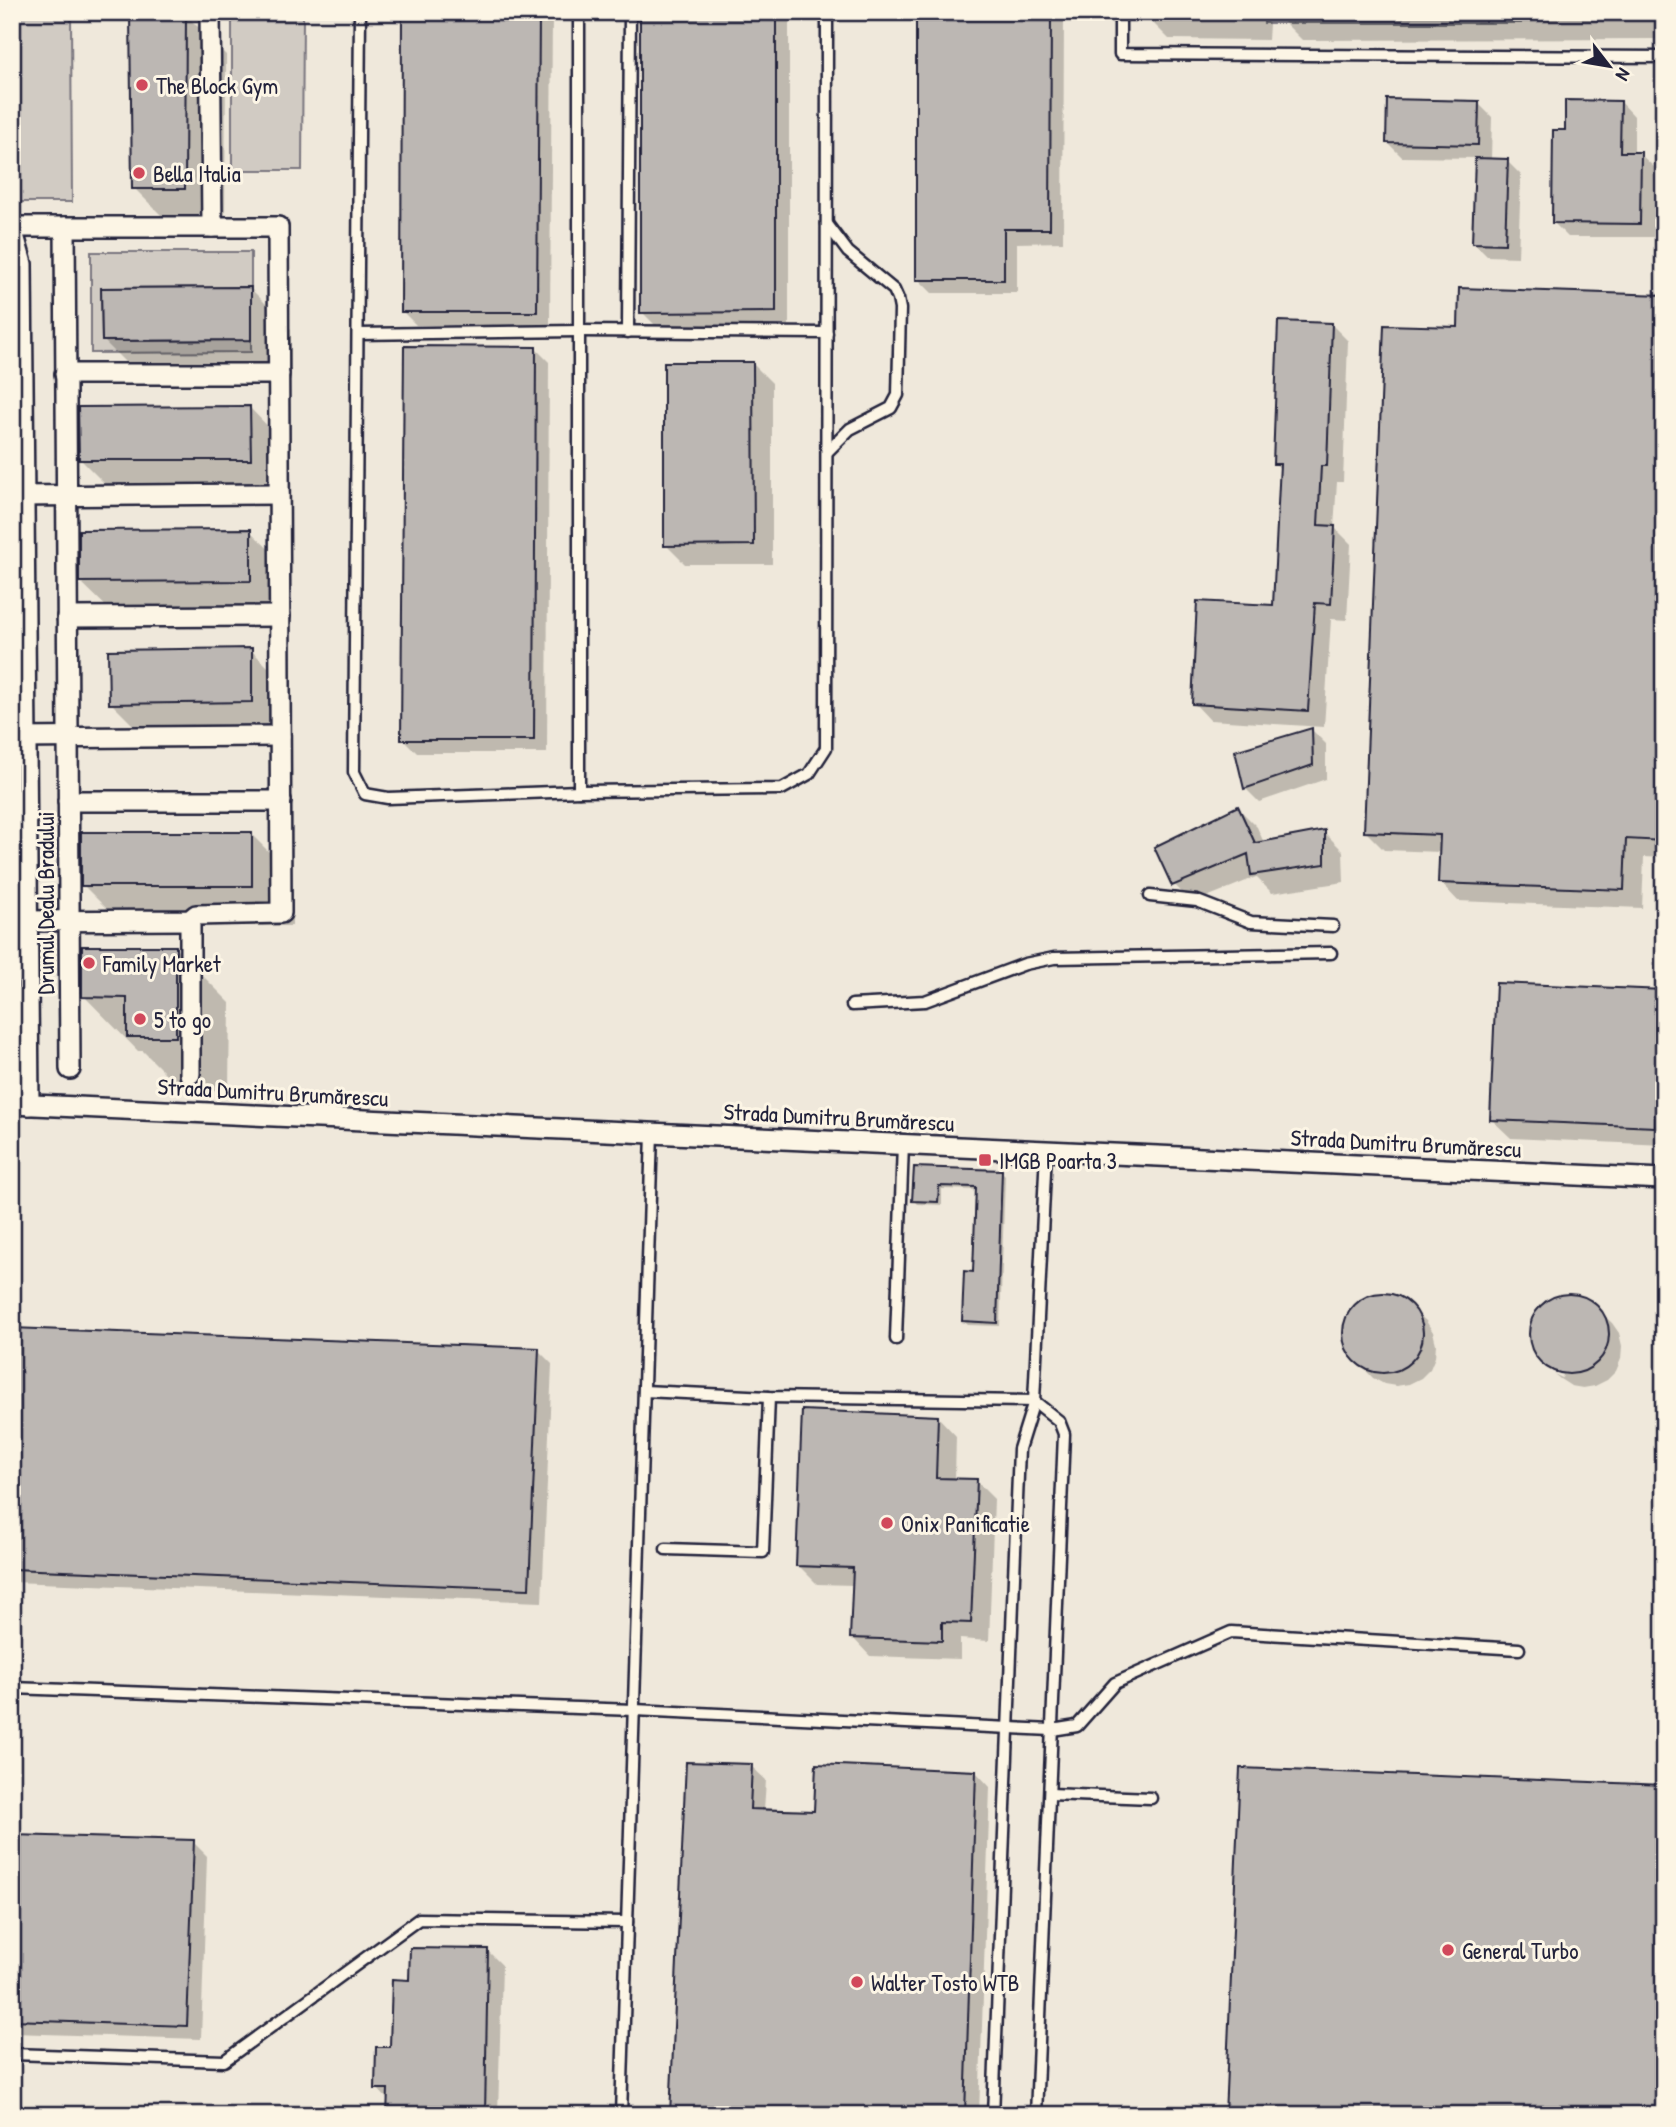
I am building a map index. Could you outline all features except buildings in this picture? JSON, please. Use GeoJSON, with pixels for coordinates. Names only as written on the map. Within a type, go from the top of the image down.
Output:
{"type":"FeatureCollection","features":[{"type":"Feature","properties":{"kind":"street"},"geometry":{"type":"LineString","coordinates":[[210,12],[212,227]]}},
{"type":"Feature","properties":{"kind":"street","name":"Drumul Dealu Bradului"},"geometry":{"type":"LineString","coordinates":[[21,1105],[18,496],[22,264],[12,227],[278,228],[279,374]]}},
{"type":"Feature","properties":{"kind":"street","name":"Drumul Dealu Bradului"},"geometry":{"type":"LineString","coordinates":[[65,227],[70,1069]]}},
{"type":"Feature","properties":{"kind":"street"},"geometry":{"type":"LineString","coordinates":[[20,921],[190,920],[196,915],[281,913],[279,374],[65,374]]}},
{"type":"Feature","properties":{"kind":"street"},"geometry":{"type":"LineString","coordinates":[[18,496],[279,494]]}},
{"type":"Feature","properties":{"kind":"street"},"geometry":{"type":"LineString","coordinates":[[67,617],[280,616]]}},
{"type":"Feature","properties":{"kind":"street"},"geometry":{"type":"LineString","coordinates":[[19,738],[280,736]]}},
{"type":"Feature","properties":{"kind":"street"},"geometry":{"type":"LineString","coordinates":[[68,801],[281,802]]}},
{"type":"Feature","properties":{"kind":"street"},"geometry":{"type":"LineString","coordinates":[[190,920],[190,1074]]}},
{"type":"Feature","properties":{"kind":"street","name":"Strada Dumitru Brumărescu"},"geometry":{"type":"LineString","coordinates":[[21,1105],[1664,1179]]}},
{"type":"Feature","properties":{"kind":"lane"},"geometry":{"type":"LineString","coordinates":[[360,12],[354,772],[365,794],[388,798],[579,791],[782,789],[809,774],[826,748],[827,12]]}},
{"type":"Feature","properties":{"kind":"lane"},"geometry":{"type":"LineString","coordinates":[[579,12],[579,791]]}},
{"type":"Feature","properties":{"kind":"lane"},"geometry":{"type":"LineString","coordinates":[[628,332],[630,12]]}},
{"type":"Feature","properties":{"kind":"lane"},"geometry":{"type":"LineString","coordinates":[[1120,12],[1120,54],[1664,57]]}},
{"type":"Feature","properties":{"kind":"lane"},"geometry":{"type":"LineString","coordinates":[[827,224],[848,253],[894,290],[900,309],[899,370],[895,401],[891,408],[842,434],[827,453]]}},
{"type":"Feature","properties":{"kind":"lane"},"geometry":{"type":"LineString","coordinates":[[358,334],[579,331],[827,333]]}},
{"type":"Feature","properties":{"kind":"lane"},"geometry":{"type":"LineString","coordinates":[[1150,897],[1197,901],[1251,922],[1333,926]]}},
{"type":"Feature","properties":{"kind":"lane"},"geometry":{"type":"LineString","coordinates":[[852,1004],[925,1001],[1025,964],[1054,958],[1331,953]]}},
{"type":"Feature","properties":{"kind":"lane"},"geometry":{"type":"LineString","coordinates":[[621,2115],[652,1133]]}},
{"type":"Feature","properties":{"kind":"lane"},"geometry":{"type":"LineString","coordinates":[[896,1339],[903,1144]]}},
{"type":"Feature","properties":{"kind":"lane"},"geometry":{"type":"LineString","coordinates":[[993,2115],[1018,1448],[1034,1401],[1046,1151]]}},
{"type":"Feature","properties":{"kind":"lane"},"geometry":{"type":"LineString","coordinates":[[644,1391],[769,1397],[1034,1401],[1059,1421],[1064,1434],[1036,2115]]}},
{"type":"Feature","properties":{"kind":"lane"},"geometry":{"type":"LineString","coordinates":[[666,1549],[763,1552],[769,1397]]}},
{"type":"Feature","properties":{"kind":"lane"},"geometry":{"type":"LineString","coordinates":[[12,1688],[634,1710],[1052,1730],[1077,1726],[1115,1683],[1231,1632],[1519,1649]]}},
{"type":"Feature","properties":{"kind":"lane"},"geometry":{"type":"LineString","coordinates":[[1050,1794],[1151,1798]]}},
{"type":"Feature","properties":{"kind":"lane"},"geometry":{"type":"LineString","coordinates":[[12,2054],[224,2061],[419,1919],[627,1922]]}},
{"type":"Feature","properties":{"kind":"shaded area"},"geometry":{"type":"Polygon","coordinates":[[[12,12],[71,12],[72,202],[18,202],[12,185],[12,12]]]}},
{"type":"Feature","properties":{"kind":"shaded area"},"geometry":{"type":"Polygon","coordinates":[[[232,12],[303,12],[302,170],[232,170],[232,12]]]}},
{"type":"Feature","properties":{"kind":"shaded area"},"geometry":{"type":"Polygon","coordinates":[[[1264,12],[1521,12],[1521,23],[1264,23],[1264,12]]]}},
{"type":"Feature","properties":{"kind":"shaded area"},"geometry":{"type":"Polygon","coordinates":[[[91,252],[251,252],[251,287],[101,288],[102,341],[251,340],[251,352],[91,353],[91,252]]]}},
{"type":"Feature","properties":{"kind":"place","name":"The Block Gym"},"geometry":{"type":"Point","coordinates":[142,85]}},
{"type":"Feature","properties":{"kind":"place","name":"Bella Italia"},"geometry":{"type":"Point","coordinates":[139,173]}},
{"type":"Feature","properties":{"kind":"place","name":"Family Market"},"geometry":{"type":"Point","coordinates":[89,963]}},
{"type":"Feature","properties":{"kind":"place","name":"5 to go"},"geometry":{"type":"Point","coordinates":[140,1019]}},
{"type":"Feature","properties":{"kind":"place","name":"IMGB Poarta 3"},"geometry":{"type":"Point","coordinates":[985,1160]}},
{"type":"Feature","properties":{"kind":"place","name":"Onix Panificatie"},"geometry":{"type":"Point","coordinates":[887,1523]}},
{"type":"Feature","properties":{"kind":"place","name":"General Turbo"},"geometry":{"type":"Point","coordinates":[1448,1950]}},
{"type":"Feature","properties":{"kind":"place","name":"Walter Tosto WTB"},"geometry":{"type":"Point","coordinates":[857,1982]}}]}
